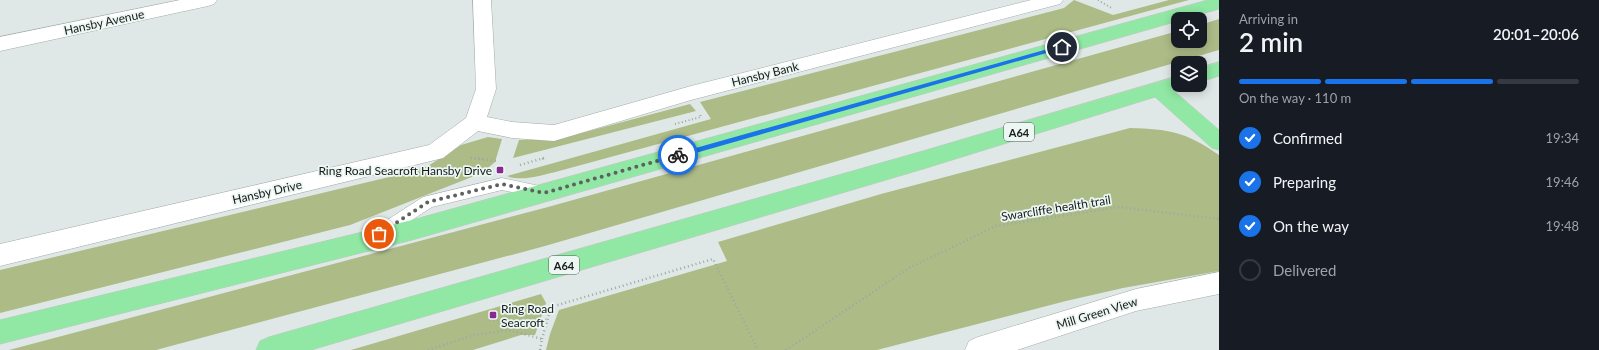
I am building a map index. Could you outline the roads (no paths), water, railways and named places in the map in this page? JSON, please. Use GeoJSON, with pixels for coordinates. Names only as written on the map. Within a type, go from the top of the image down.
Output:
{"type":"FeatureCollection","features":[{"type":"Feature","properties":{"kind":"highway"},"geometry":{"type":"LineString","coordinates":[[0,332],[366,242],[1219,4]]}},
{"type":"Feature","properties":{"kind":"highway"},"geometry":{"type":"LineString","coordinates":[[1207,73],[1219,69]]}},
{"type":"Feature","properties":{"kind":"highway","name":"A64"},"geometry":{"type":"LineString","coordinates":[[269,350],[916,162],[1171,85]]}},
{"type":"Feature","properties":{"kind":"highway"},"geometry":{"type":"LineString","coordinates":[[1158,89],[1219,142]]}},
{"type":"Feature","properties":{"kind":"street"},"geometry":{"type":"LineString","coordinates":[[112,20],[116,0]]}},
{"type":"Feature","properties":{"kind":"street","name":"Hansby Avenue"},"geometry":{"type":"LineString","coordinates":[[0,44],[208,0]]}},
{"type":"Feature","properties":{"kind":"street"},"geometry":{"type":"LineString","coordinates":[[475,122],[486,89],[482,0]]}},
{"type":"Feature","properties":{"kind":"street","name":"Hansby Bank"},"geometry":{"type":"LineString","coordinates":[[475,122],[512,130],[554,133],[691,93],[1054,0]]}},
{"type":"Feature","properties":{"kind":"street","name":"Hansby Drive"},"geometry":{"type":"LineString","coordinates":[[0,255],[435,152],[475,122]]}},
{"type":"Feature","properties":{"kind":"street","name":"Mill Green View"},"geometry":{"type":"LineString","coordinates":[[992,348],[1136,300],[1219,283]]}},
{"type":"Feature","properties":{"kind":"place","name":"Ring Road Seacroft Hansby Drive"},"geometry":{"type":"Point","coordinates":[500,170]}},
{"type":"Feature","properties":{"kind":"place","name":"Ring Road Seacroft"},"geometry":{"type":"Point","coordinates":[493,315]}}]}
